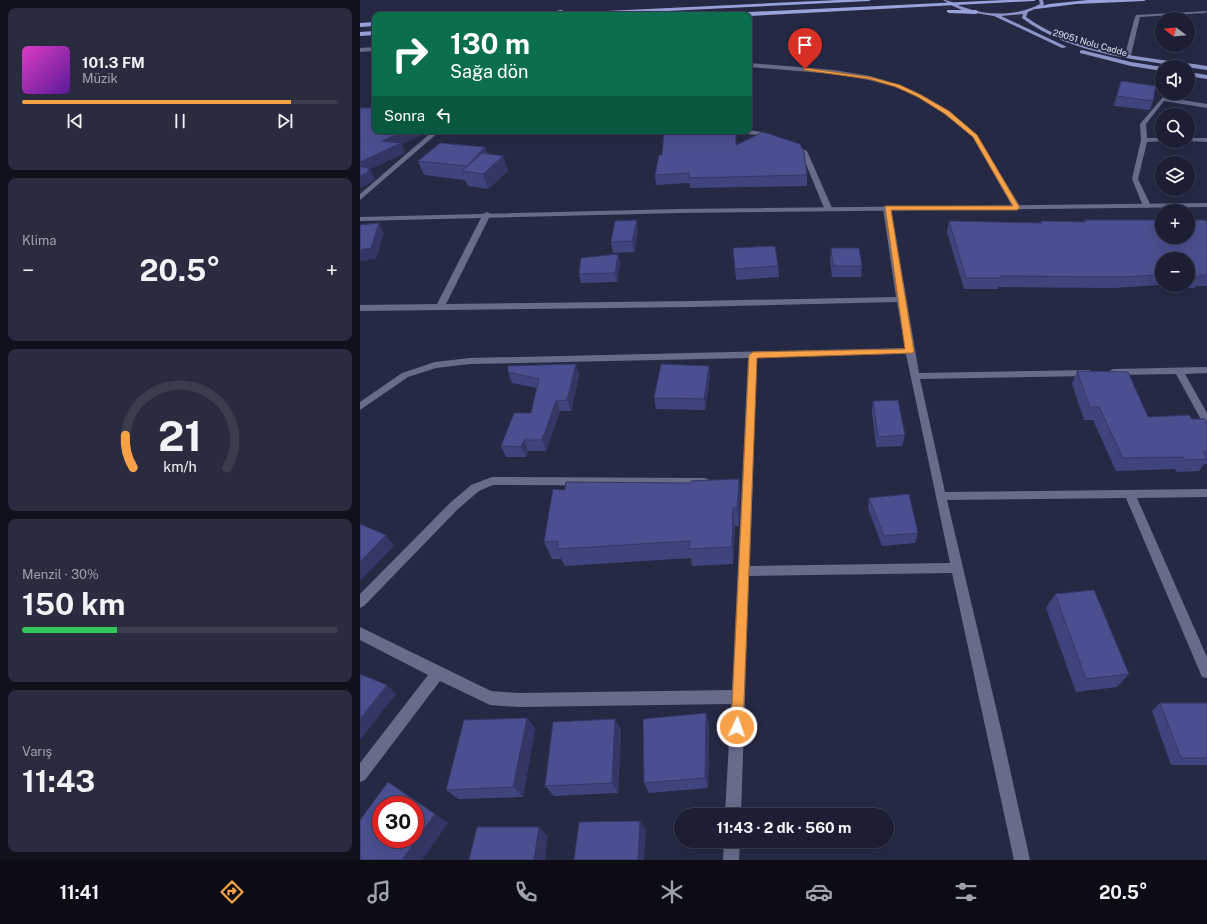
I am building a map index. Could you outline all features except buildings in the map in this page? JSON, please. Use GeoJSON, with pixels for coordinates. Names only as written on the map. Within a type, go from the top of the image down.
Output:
{"type":"FeatureCollection","features":[{"type":"Feature","properties":{"kind":"highway"},"geometry":{"type":"LineString","coordinates":[[617,12],[869,0]]}},
{"type":"Feature","properties":{"kind":"highway"},"geometry":{"type":"LineString","coordinates":[[752,14],[1034,0]]}},
{"type":"Feature","properties":{"kind":"highway"},"geometry":{"type":"LineString","coordinates":[[1036,8],[1051,4],[1144,0]]}},
{"type":"Feature","properties":{"kind":"highway"},"geometry":{"type":"LineString","coordinates":[[561,12],[591,8],[673,3]]}},
{"type":"Feature","properties":{"kind":"highway"},"geometry":{"type":"LineString","coordinates":[[752,18],[937,11]]}},
{"type":"Feature","properties":{"kind":"highway"},"geometry":{"type":"LineString","coordinates":[[944,11],[976,12]]}},
{"type":"Feature","properties":{"kind":"highway"},"geometry":{"type":"LineString","coordinates":[[360,25],[372,24]]}},
{"type":"Feature","properties":{"kind":"highway"},"geometry":{"type":"LineString","coordinates":[[360,34],[372,33]]}},
{"type":"Feature","properties":{"kind":"main road"},"geometry":{"type":"LineString","coordinates":[[945,0],[956,7],[976,12],[994,14],[1026,12],[1036,8],[1041,2]]}},
{"type":"Feature","properties":{"kind":"main road","name":"29051 Nolu Cadde"},"geometry":{"type":"LineString","coordinates":[[1026,12],[1024,17],[1030,23],[1059,38],[1083,46],[1207,68]]}},
{"type":"Feature","properties":{"kind":"main road","name":"29051 Nolu Cadde"},"geometry":{"type":"LineString","coordinates":[[994,14],[1049,41],[1072,49]]}},
{"type":"Feature","properties":{"kind":"main road","name":"29051 Nolu Cadde"},"geometry":{"type":"LineString","coordinates":[[1079,51],[1155,69]]}},
{"type":"Feature","properties":{"kind":"main road"},"geometry":{"type":"LineString","coordinates":[[1195,75],[1207,77]]}},
{"type":"Feature","properties":{"kind":"street"},"geometry":{"type":"LineString","coordinates":[[1128,55],[1138,16],[1207,12],[1207,17]]}},
{"type":"Feature","properties":{"kind":"street"},"geometry":{"type":"LineString","coordinates":[[360,50],[372,49]]}},
{"type":"Feature","properties":{"kind":"street"},"geometry":{"type":"LineString","coordinates":[[752,65],[834,72],[870,78],[898,86],[920,96],[947,112],[975,136],[1017,208]]}},
{"type":"Feature","properties":{"kind":"street"},"geometry":{"type":"LineString","coordinates":[[1147,206],[1135,179],[1144,140],[1143,124],[1163,99],[1207,106]]}},
{"type":"Feature","properties":{"kind":"street"},"geometry":{"type":"LineString","coordinates":[[752,132],[759,133],[804,151],[828,208]]}},
{"type":"Feature","properties":{"kind":"street"},"geometry":{"type":"LineString","coordinates":[[360,198],[434,134]]}},
{"type":"Feature","properties":{"kind":"street"},"geometry":{"type":"LineString","coordinates":[[1144,140],[1155,140]]}},
{"type":"Feature","properties":{"kind":"street"},"geometry":{"type":"LineString","coordinates":[[1195,140],[1207,140]]}},
{"type":"Feature","properties":{"kind":"street"},"geometry":{"type":"LineString","coordinates":[[360,219],[487,214],[828,208],[1017,208],[1207,205]]}},
{"type":"Feature","properties":{"kind":"street"},"geometry":{"type":"LineString","coordinates":[[887,208],[915,376],[940,496],[1008,792],[1022,860]]}},
{"type":"Feature","properties":{"kind":"street"},"geometry":{"type":"LineString","coordinates":[[440,307],[487,214]]}},
{"type":"Feature","properties":{"kind":"street"},"geometry":{"type":"LineString","coordinates":[[360,308],[902,300]]}},
{"type":"Feature","properties":{"kind":"street"},"geometry":{"type":"LineString","coordinates":[[360,407],[405,375],[435,365],[470,361],[910,351]]}},
{"type":"Feature","properties":{"kind":"street"},"geometry":{"type":"LineString","coordinates":[[733,808],[744,571],[744,482],[753,355]]}},
{"type":"Feature","properties":{"kind":"street"},"geometry":{"type":"LineString","coordinates":[[915,376],[1207,370]]}},
{"type":"Feature","properties":{"kind":"street"},"geometry":{"type":"LineString","coordinates":[[1179,371],[1207,422]]}},
{"type":"Feature","properties":{"kind":"street"},"geometry":{"type":"LineString","coordinates":[[360,602],[454,506],[475,488],[492,481],[716,482]]}},
{"type":"Feature","properties":{"kind":"street"},"geometry":{"type":"LineString","coordinates":[[940,496],[1207,493]]}},
{"type":"Feature","properties":{"kind":"street"},"geometry":{"type":"LineString","coordinates":[[1130,494],[1207,672]]}},
{"type":"Feature","properties":{"kind":"street"},"geometry":{"type":"LineString","coordinates":[[744,571],[957,568]]}},
{"type":"Feature","properties":{"kind":"street"},"geometry":{"type":"LineString","coordinates":[[360,633],[490,698],[518,700],[738,697]]}},
{"type":"Feature","properties":{"kind":"street"},"geometry":{"type":"LineString","coordinates":[[360,775],[438,673]]}},
{"type":"Feature","properties":{"kind":"street"},"geometry":{"type":"LineString","coordinates":[[731,860],[732,848]]}},
{"type":"Feature","properties":{"kind":"route"},"geometry":{"type":"LineString","coordinates":[[737,727],[753,355],[910,351],[887,208],[1017,208],[975,136],[947,112],[920,96],[898,86],[870,78],[805,69]]}}]}
